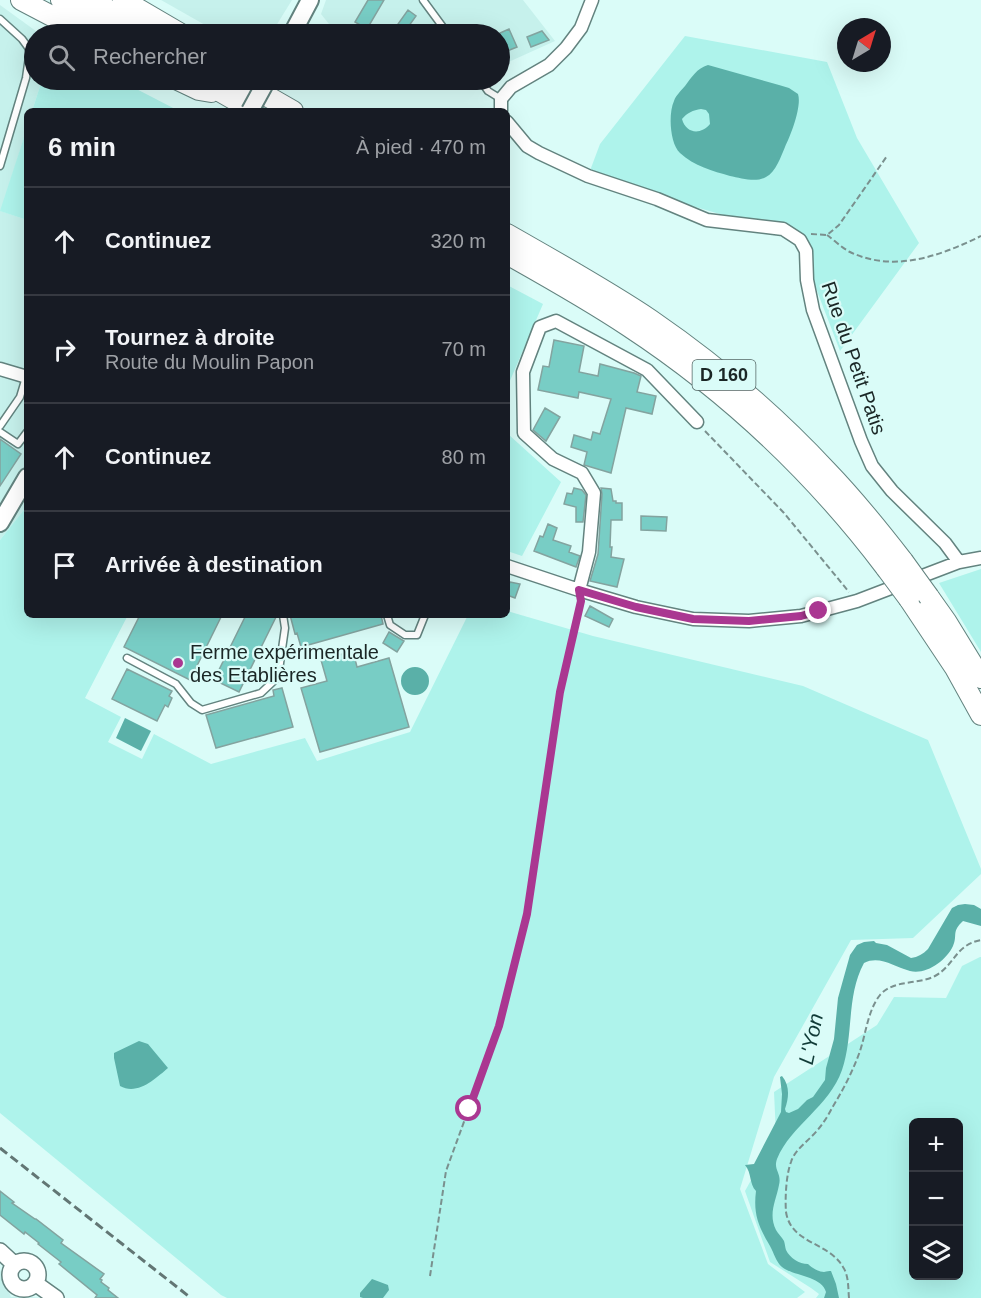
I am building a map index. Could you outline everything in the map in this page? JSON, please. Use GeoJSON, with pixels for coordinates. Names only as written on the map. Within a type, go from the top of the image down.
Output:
{"type":"FeatureCollection","features":[{"type":"Feature","properties":{"kind":"highway"},"geometry":{"type":"LineString","coordinates":[[21,0],[67,24]]}},
{"type":"Feature","properties":{"kind":"highway"},"geometry":{"type":"LineString","coordinates":[[61,0],[105,24]]}},
{"type":"Feature","properties":{"kind":"highway"},"geometry":{"type":"LineString","coordinates":[[90,0],[136,24]]}},
{"type":"Feature","properties":{"kind":"highway"},"geometry":{"type":"LineString","coordinates":[[123,0],[164,24]]}},
{"type":"Feature","properties":{"kind":"highway"},"geometry":{"type":"LineString","coordinates":[[200,90],[226,95]]}},
{"type":"Feature","properties":{"kind":"highway"},"geometry":{"type":"LineString","coordinates":[[217,90],[247,108]]}},
{"type":"Feature","properties":{"kind":"highway"},"geometry":{"type":"LineString","coordinates":[[256,90],[288,108]]}},
{"type":"Feature","properties":{"kind":"highway","name":"D 160"},"geometry":{"type":"LineString","coordinates":[[510,236],[651,320],[723,375],[787,430],[827,470],[865,512],[895,564],[909,599],[955,668],[981,715]]}},
{"type":"Feature","properties":{"kind":"highway","name":"D 160"},"geometry":{"type":"LineString","coordinates":[[510,256],[630,327],[732,404],[825,494],[864,539],[895,564],[929,597],[981,678]]}},
{"type":"Feature","properties":{"kind":"main road"},"geometry":{"type":"LineString","coordinates":[[297,24],[310,0]]}},
{"type":"Feature","properties":{"kind":"main road"},"geometry":{"type":"LineString","coordinates":[[253,108],[262,90]]}},
{"type":"Feature","properties":{"kind":"main road"},"geometry":{"type":"LineString","coordinates":[[0,523],[24,482]]}},
{"type":"Feature","properties":{"kind":"main road"},"geometry":{"type":"LineString","coordinates":[[0,523],[24,495]]}},
{"type":"Feature","properties":{"kind":"street"},"geometry":{"type":"LineString","coordinates":[[510,89],[549,65],[566,48],[581,28],[592,0]]}},
{"type":"Feature","properties":{"kind":"street"},"geometry":{"type":"LineString","coordinates":[[501,105],[509,90]]}},
{"type":"Feature","properties":{"kind":"street"},"geometry":{"type":"LineString","coordinates":[[510,126],[527,146],[588,176],[657,199],[707,220],[783,230],[800,240]]}},
{"type":"Feature","properties":{"kind":"street","name":"Rue du Petit Patis"},"geometry":{"type":"LineString","coordinates":[[800,240],[806,251],[807,280],[813,310],[872,466],[892,491],[945,543],[959,562]]}},
{"type":"Feature","properties":{"kind":"street"},"geometry":{"type":"LineString","coordinates":[[579,590],[589,552],[594,493],[582,473],[553,459],[524,433],[524,372],[540,327],[556,321],[647,370],[697,422]]}},
{"type":"Feature","properties":{"kind":"street"},"geometry":{"type":"LineString","coordinates":[[0,369],[24,375]]}},
{"type":"Feature","properties":{"kind":"street"},"geometry":{"type":"LineString","coordinates":[[510,567],[636,607],[693,619],[749,621],[801,616],[857,601],[959,562],[981,558]]}},
{"type":"Feature","properties":{"kind":"street"},"geometry":{"type":"LineString","coordinates":[[0,1251],[14,1264],[10,1272],[14,1284],[25,1289],[35,1283],[56,1298]]}},
{"type":"Feature","properties":{"kind":"lane"},"geometry":{"type":"LineString","coordinates":[[423,0],[441,24]]}},
{"type":"Feature","properties":{"kind":"lane"},"geometry":{"type":"LineString","coordinates":[[0,20],[24,42]]}},
{"type":"Feature","properties":{"kind":"lane"},"geometry":{"type":"LineString","coordinates":[[0,166],[24,85]]}},
{"type":"Feature","properties":{"kind":"lane"},"geometry":{"type":"LineString","coordinates":[[487,90],[501,105]]}},
{"type":"Feature","properties":{"kind":"lane"},"geometry":{"type":"LineString","coordinates":[[0,426],[20,397],[24,385]]}},
{"type":"Feature","properties":{"kind":"lane"},"geometry":{"type":"LineString","coordinates":[[20,397],[24,400]]}},
{"type":"Feature","properties":{"kind":"lane"},"geometry":{"type":"LineString","coordinates":[[0,432],[18,444],[24,436]]}},
{"type":"Feature","properties":{"kind":"lane"},"geometry":{"type":"LineString","coordinates":[[127,658],[176,684],[191,704],[202,710],[261,693],[278,677],[285,628],[283,618]]}},
{"type":"Feature","properties":{"kind":"lane"},"geometry":{"type":"LineString","coordinates":[[388,618],[390,626],[405,635],[417,635],[424,618]]}},
{"type":"Feature","properties":{"kind":"path"},"geometry":{"type":"LineString","coordinates":[[827,235],[839,225],[887,156]]}},
{"type":"Feature","properties":{"kind":"path"},"geometry":{"type":"LineString","coordinates":[[800,240],[811,234],[827,235],[849,251],[874,260],[894,262],[934,256],[981,236]]}},
{"type":"Feature","properties":{"kind":"path"},"geometry":{"type":"LineString","coordinates":[[697,422],[784,513],[857,601]]}},
{"type":"Feature","properties":{"kind":"path"},"geometry":{"type":"LineString","coordinates":[[430,1275],[446,1170],[499,1026],[527,914],[560,692],[581,601],[579,590]]}},
{"type":"Feature","properties":{"kind":"path"},"geometry":{"type":"LineString","coordinates":[[849,1298],[847,1274],[840,1261],[800,1236],[789,1223],[786,1201],[791,1162],[832,1109],[846,1083],[860,1052],[872,1010],[881,994],[891,987],[936,975],[961,949],[981,940]]}},
{"type":"Feature","properties":{"kind":"shaded area"},"geometry":{"type":"Polygon","coordinates":[[[161,0],[292,0],[277,24],[203,24],[161,0]]]}},
{"type":"Feature","properties":{"kind":"shaded area"},"geometry":{"type":"Polygon","coordinates":[[[326,0],[523,0],[555,41],[510,61],[510,24],[329,24],[321,14],[326,0]]]}},
{"type":"Feature","properties":{"kind":"shaded area"},"geometry":{"type":"Polygon","coordinates":[[[0,5],[26,24],[24,24],[24,90],[39,90],[33,108],[24,108],[24,138],[1,211],[24,219],[24,510],[0,540],[0,5]]]}},
{"type":"Feature","properties":{"kind":"shaded area"},"geometry":{"type":"Polygon","coordinates":[[[685,36],[827,62],[857,138],[919,243],[840,351],[796,236],[588,176],[600,144],[685,36]]]}},
{"type":"Feature","properties":{"kind":"shaded area"},"geometry":{"type":"Polygon","coordinates":[[[708,65],[789,88],[798,94],[797,113],[790,135],[770,175],[758,180],[730,176],[704,168],[677,149],[671,128],[672,107],[677,95],[695,74],[708,65]],[[695,110],[688,113],[682,119],[687,128],[698,131],[706,128],[710,124],[706,110],[695,110]]]}},
{"type":"Feature","properties":{"kind":"shaded area"},"geometry":{"type":"Polygon","coordinates":[[[39,90],[138,90],[173,108],[33,108],[39,90]]]}},
{"type":"Feature","properties":{"kind":"shaded area"},"geometry":{"type":"Polygon","coordinates":[[[24,137],[24,219],[0,211],[24,137]]]}},
{"type":"Feature","properties":{"kind":"shaded area"},"geometry":{"type":"Polygon","coordinates":[[[510,287],[543,304],[510,381],[510,287]]]}},
{"type":"Feature","properties":{"kind":"shaded area"},"geometry":{"type":"Polygon","coordinates":[[[510,436],[561,482],[522,556],[510,552],[510,436]]]}},
{"type":"Feature","properties":{"kind":"shaded area"},"geometry":{"type":"Polygon","coordinates":[[[24,510],[24,618],[126,618],[85,698],[121,717],[108,742],[142,759],[154,734],[211,764],[305,738],[317,761],[410,732],[467,618],[510,618],[510,612],[593,636],[803,686],[928,740],[981,869],[981,874],[913,938],[851,940],[774,1077],[740,1189],[768,1264],[805,1292],[797,1298],[227,1298],[0,1113],[0,540],[24,510]]]}},
{"type":"Feature","properties":{"kind":"shaded area"},"geometry":{"type":"Polygon","coordinates":[[[981,569],[981,652],[939,583],[981,569]]]}},
{"type":"Feature","properties":{"kind":"shaded area"},"geometry":{"type":"Polygon","coordinates":[[[415,667],[425,671],[429,681],[425,691],[415,695],[405,691],[401,681],[405,671],[415,667]]]}},
{"type":"Feature","properties":{"kind":"shaded area"},"geometry":{"type":"Polygon","coordinates":[[[125,718],[151,731],[141,751],[116,738],[125,718]]]}},
{"type":"Feature","properties":{"kind":"shaded area"},"geometry":{"type":"Polygon","coordinates":[[[965,904],[981,909],[981,926],[963,921],[957,928],[950,952],[935,966],[916,972],[876,960],[864,963],[858,976],[852,1002],[846,1057],[842,1070],[828,1095],[791,1136],[777,1159],[776,1166],[780,1181],[773,1208],[774,1224],[792,1258],[820,1271],[831,1271],[839,1298],[824,1298],[826,1292],[819,1283],[787,1270],[778,1263],[758,1220],[755,1207],[756,1191],[745,1165],[754,1164],[781,1112],[780,1077],[782,1076],[785,1080],[788,1088],[785,1109],[789,1113],[813,1097],[825,1080],[834,1039],[838,998],[850,955],[857,945],[874,941],[911,958],[918,956],[928,949],[952,908],[965,904]]]}},
{"type":"Feature","properties":{"kind":"shaded area"},"geometry":{"type":"Polygon","coordinates":[[[981,957],[981,1298],[816,1298],[819,1294],[770,1262],[745,1191],[776,1135],[774,1092],[877,1025],[894,997],[946,998],[962,966],[981,957]]]}},
{"type":"Feature","properties":{"kind":"shaded area"},"geometry":{"type":"Polygon","coordinates":[[[139,1041],[148,1044],[168,1068],[146,1084],[127,1089],[120,1086],[114,1053],[139,1041]]]}},
{"type":"Feature","properties":{"kind":"shaded area"},"geometry":{"type":"Polygon","coordinates":[[[0,1270],[11,1297],[41,1298],[0,1298],[0,1270]]]}},
{"type":"Feature","properties":{"kind":"shaded area"},"geometry":{"type":"Polygon","coordinates":[[[372,1279],[388,1285],[389,1290],[383,1298],[360,1297],[360,1293],[372,1279]]]}},
{"type":"Feature","properties":{"kind":"building"},"geometry":{"type":"Polygon","coordinates":[[[368,0],[384,0],[370,24],[355,22],[368,0]]]}},
{"type":"Feature","properties":{"kind":"building"},"geometry":{"type":"Polygon","coordinates":[[[408,10],[416,16],[410,24],[398,24],[408,10]]]}},
{"type":"Feature","properties":{"kind":"building"},"geometry":{"type":"Polygon","coordinates":[[[510,31],[517,47],[510,50],[510,31]]]}},
{"type":"Feature","properties":{"kind":"building"},"geometry":{"type":"Polygon","coordinates":[[[542,31],[549,40],[531,47],[527,37],[542,31]]]}},
{"type":"Feature","properties":{"kind":"building"},"geometry":{"type":"Polygon","coordinates":[[[554,340],[584,346],[579,372],[598,376],[600,364],[634,373],[641,376],[637,392],[656,396],[652,414],[626,408],[611,473],[584,465],[587,452],[571,447],[574,435],[591,440],[593,432],[600,434],[611,399],[579,392],[578,398],[538,390],[543,366],[549,367],[554,340]]]}},
{"type":"Feature","properties":{"kind":"building"},"geometry":{"type":"Polygon","coordinates":[[[545,408],[560,417],[546,441],[533,430],[545,408]]]}},
{"type":"Feature","properties":{"kind":"building"},"geometry":{"type":"Polygon","coordinates":[[[0,439],[21,454],[0,486],[0,439]]]}},
{"type":"Feature","properties":{"kind":"building"},"geometry":{"type":"Polygon","coordinates":[[[574,488],[582,490],[586,495],[583,522],[576,522],[576,507],[564,504],[567,493],[572,494],[574,488]]]}},
{"type":"Feature","properties":{"kind":"building"},"geometry":{"type":"Polygon","coordinates":[[[601,488],[611,489],[613,501],[622,503],[622,520],[611,520],[611,557],[624,559],[617,587],[590,581],[598,554],[601,488]]]}},
{"type":"Feature","properties":{"kind":"building"},"geometry":{"type":"Polygon","coordinates":[[[641,516],[667,517],[666,531],[641,530],[641,516]]]}},
{"type":"Feature","properties":{"kind":"building"},"geometry":{"type":"Polygon","coordinates":[[[548,524],[557,528],[553,540],[571,546],[569,552],[580,556],[576,567],[534,551],[548,524]]]}},
{"type":"Feature","properties":{"kind":"building"},"geometry":{"type":"Polygon","coordinates":[[[510,582],[520,584],[515,598],[510,596],[510,582]]]}},
{"type":"Feature","properties":{"kind":"building"},"geometry":{"type":"Polygon","coordinates":[[[590,606],[613,619],[609,627],[585,616],[590,606]]]}},
{"type":"Feature","properties":{"kind":"building","name":"Ferme expérimentale des Etablières"},"geometry":{"type":"Polygon","coordinates":[[[138,618],[221,618],[190,680],[124,647],[138,618]]]}},
{"type":"Feature","properties":{"kind":"building"},"geometry":{"type":"Polygon","coordinates":[[[245,618],[276,618],[239,692],[214,680],[245,618]]]}},
{"type":"Feature","properties":{"kind":"building"},"geometry":{"type":"Polygon","coordinates":[[[291,618],[382,618],[383,624],[301,647],[297,633],[295,634],[291,618]]]}},
{"type":"Feature","properties":{"kind":"building"},"geometry":{"type":"Polygon","coordinates":[[[389,632],[404,641],[397,652],[383,643],[389,632]]]}},
{"type":"Feature","properties":{"kind":"building"},"geometry":{"type":"Polygon","coordinates":[[[353,651],[357,667],[389,658],[409,727],[320,752],[301,688],[327,681],[321,660],[353,651]]]}},
{"type":"Feature","properties":{"kind":"building"},"geometry":{"type":"Polygon","coordinates":[[[127,669],[172,691],[168,707],[165,705],[157,721],[112,699],[127,669]]]}},
{"type":"Feature","properties":{"kind":"building"},"geometry":{"type":"Polygon","coordinates":[[[282,688],[293,727],[216,748],[206,715],[274,696],[273,690],[282,688]]]}},
{"type":"Feature","properties":{"kind":"building"},"geometry":{"type":"Polygon","coordinates":[[[0,1191],[14,1202],[12,1203],[63,1240],[61,1243],[104,1274],[100,1279],[101,1282],[118,1298],[95,1298],[97,1295],[59,1264],[61,1262],[0,1215],[0,1191]]]}},
{"type":"Feature","properties":{"kind":"railway"},"geometry":{"type":"LineString","coordinates":[[0,1148],[191,1298]]}},
{"type":"Feature","properties":{"kind":"place","name":"Ferme expérimentale des Etablières"},"geometry":{"type":"Point","coordinates":[178,663]}},
{"type":"Feature","properties":{"kind":"route"},"geometry":{"type":"LineString","coordinates":[[469,1109],[499,1026],[527,914],[560,692],[581,601],[579,590],[636,607],[693,619],[749,621],[801,616],[819,611]]}},
{"type":"Feature","properties":{"kind":"water label","name":"L'Yon"},"geometry":{"type":"Point","coordinates":[811,1039]}}]}
